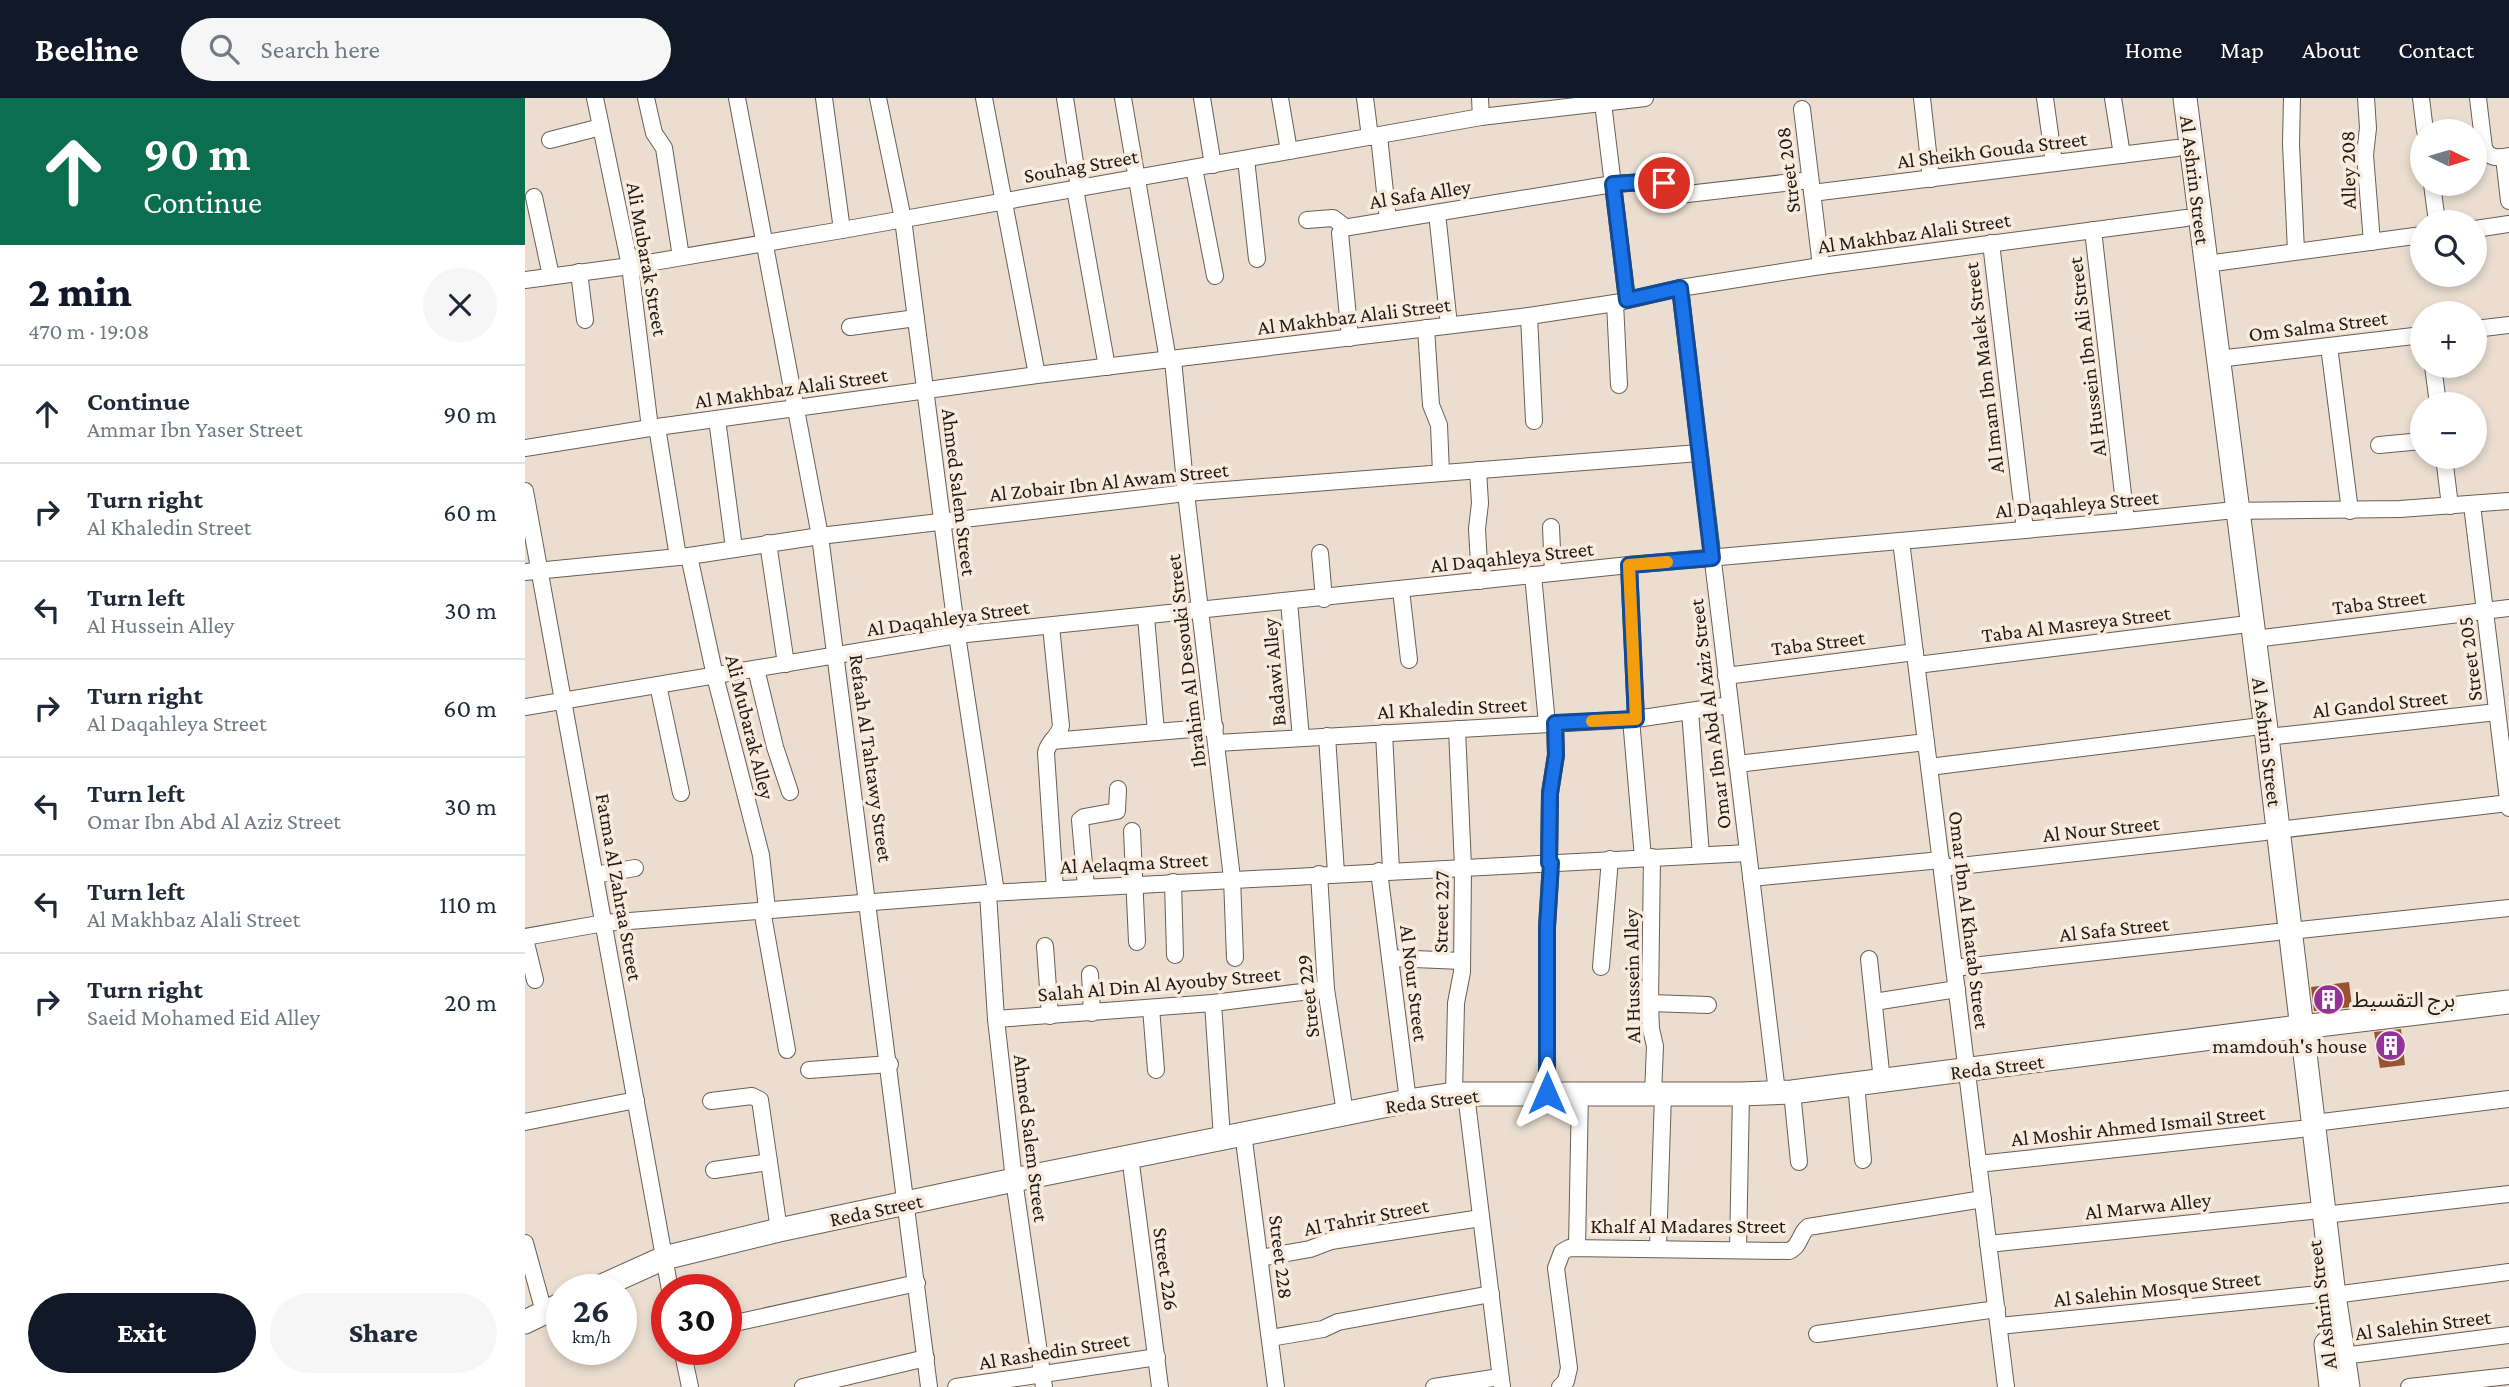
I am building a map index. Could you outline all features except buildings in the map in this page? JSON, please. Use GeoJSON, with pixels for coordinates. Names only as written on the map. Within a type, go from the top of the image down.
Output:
{"type":"FeatureCollection","features":[{"type":"Feature","properties":{"kind":"street","name":"Ali Mubarak Street"},"geometry":{"type":"LineString","coordinates":[[595,98],[630,266],[654,427],[684,557]]}},
{"type":"Feature","properties":{"kind":"street"},"geometry":{"type":"LineString","coordinates":[[646,98],[654,133],[664,148],[681,257]]}},
{"type":"Feature","properties":{"kind":"street","name":"Refaah Al Tahtawy Street"},"geometry":{"type":"LineString","coordinates":[[737,98],[820,536],[890,1064],[929,1387]]}},
{"type":"Feature","properties":{"kind":"street"},"geometry":{"type":"LineString","coordinates":[[824,98],[842,230]]}},
{"type":"Feature","properties":{"kind":"street","name":"Ahmed Salem Street"},"geometry":{"type":"LineString","coordinates":[[878,98],[903,219],[992,892],[996,1019],[1014,1180],[1043,1381]]}},
{"type":"Feature","properties":{"kind":"street"},"geometry":{"type":"LineString","coordinates":[[984,98],[1037,374]]}},
{"type":"Feature","properties":{"kind":"street"},"geometry":{"type":"LineString","coordinates":[[1065,98],[1107,367]]}},
{"type":"Feature","properties":{"kind":"street","name":"Ibrahim Al Desouki Street"},"geometry":{"type":"LineString","coordinates":[[1123,98],[1171,360],[1232,878],[1235,958]]}},
{"type":"Feature","properties":{"kind":"street"},"geometry":{"type":"LineString","coordinates":[[1202,98],[1213,165]]}},
{"type":"Feature","properties":{"kind":"street"},"geometry":{"type":"LineString","coordinates":[[1280,98],[1289,152]]}},
{"type":"Feature","properties":{"kind":"street"},"geometry":{"type":"LineString","coordinates":[[1365,98],[1388,220]]}},
{"type":"Feature","properties":{"kind":"street"},"geometry":{"type":"LineString","coordinates":[[1480,98],[1481,117]]}},
{"type":"Feature","properties":{"kind":"street","name":"Souhag Street"},"geometry":{"type":"LineString","coordinates":[[525,280],[630,266],[842,230],[1481,117],[1645,98]]}},
{"type":"Feature","properties":{"kind":"street"},"geometry":{"type":"LineString","coordinates":[[1921,98],[1931,178]]}},
{"type":"Feature","properties":{"kind":"street"},"geometry":{"type":"LineString","coordinates":[[2045,98],[2054,163]]}},
{"type":"Feature","properties":{"kind":"street"},"geometry":{"type":"LineString","coordinates":[[2113,98],[2122,155]]}},
{"type":"Feature","properties":{"kind":"street","name":"Al Ashrin Street"},"geometry":{"type":"LineString","coordinates":[[2171,98],[2186,218],[2232,511]]}},
{"type":"Feature","properties":{"kind":"street","name":"Al Ashrin Street"},"geometry":{"type":"LineString","coordinates":[[2185,98],[2218,359],[2232,511],[2318,1213],[2327,1294],[2331,1387]]}},
{"type":"Feature","properties":{"kind":"street"},"geometry":{"type":"LineString","coordinates":[[2292,98],[2291,144],[2296,251]]}},
{"type":"Feature","properties":{"kind":"street","name":"Alley 208"},"geometry":{"type":"LineString","coordinates":[[2367,98],[2366,161],[2372,242]]}},
{"type":"Feature","properties":{"kind":"street"},"geometry":{"type":"LineString","coordinates":[[2421,98],[2424,119]]}},
{"type":"Feature","properties":{"kind":"street"},"geometry":{"type":"LineString","coordinates":[[2478,98],[2486,153],[2492,157],[2507,157],[2509,201]]}},
{"type":"Feature","properties":{"kind":"street"},"geometry":{"type":"LineString","coordinates":[[1603,103],[1613,184],[1621,302],[1619,385]]}},
{"type":"Feature","properties":{"kind":"street","name":"Street 208"},"geometry":{"type":"LineString","coordinates":[[1802,109],[1821,266]]}},
{"type":"Feature","properties":{"kind":"street"},"geometry":{"type":"LineString","coordinates":[[550,140],[601,127]]}},
{"type":"Feature","properties":{"kind":"street","name":"Al Sheikh Gouda Street"},"geometry":{"type":"LineString","coordinates":[[1613,184],[1661,181],[1666,194],[1670,196],[1811,187],[1931,178],[2177,148]]}},
{"type":"Feature","properties":{"kind":"street"},"geometry":{"type":"LineString","coordinates":[[1246,159],[1257,259]]}},
{"type":"Feature","properties":{"kind":"street"},"geometry":{"type":"LineString","coordinates":[[1193,168],[1215,276]]}},
{"type":"Feature","properties":{"kind":"street","name":"Al Safa Alley"},"geometry":{"type":"LineString","coordinates":[[1350,338],[1340,233],[1345,227],[1613,184]]}},
{"type":"Feature","properties":{"kind":"street"},"geometry":{"type":"LineString","coordinates":[[534,197],[551,276]]}},
{"type":"Feature","properties":{"kind":"street"},"geometry":{"type":"LineString","coordinates":[[1437,213],[1449,326]]}},
{"type":"Feature","properties":{"kind":"street"},"geometry":{"type":"LineString","coordinates":[[1307,220],[1333,218],[1345,227]]}},
{"type":"Feature","properties":{"kind":"street","name":"Al Makhbaz Alali Street"},"geometry":{"type":"LineString","coordinates":[[525,448],[654,427],[1037,374],[1529,316],[1621,302],[1680,288],[1821,266],[2186,218]]}},
{"type":"Feature","properties":{"kind":"street"},"geometry":{"type":"LineString","coordinates":[[2487,227],[2509,224]]}},
{"type":"Feature","properties":{"kind":"street","name":"Al Hussein Ibn Ali Street"},"geometry":{"type":"LineString","coordinates":[[2093,230],[2126,522]]}},
{"type":"Feature","properties":{"kind":"street"},"geometry":{"type":"LineString","coordinates":[[2206,264],[2410,237]]}},
{"type":"Feature","properties":{"kind":"street","name":"Al Imam Ibn Malek Street"},"geometry":{"type":"LineString","coordinates":[[1991,243],[2025,530]]}},
{"type":"Feature","properties":{"kind":"street"},"geometry":{"type":"LineString","coordinates":[[579,272],[585,320]]}},
{"type":"Feature","properties":{"kind":"street","name":"Omar Ibn Abd Al Aziz Street"},"geometry":{"type":"LineString","coordinates":[[1680,288],[1751,878],[1785,1092],[1799,1162]]}},
{"type":"Feature","properties":{"kind":"street"},"geometry":{"type":"LineString","coordinates":[[1529,316],[1534,421]]}},
{"type":"Feature","properties":{"kind":"street"},"geometry":{"type":"LineString","coordinates":[[850,327],[916,318]]}},
{"type":"Feature","properties":{"kind":"street"},"geometry":{"type":"LineString","coordinates":[[2487,328],[2509,325]]}},
{"type":"Feature","properties":{"kind":"street"},"geometry":{"type":"LineString","coordinates":[[1426,328],[1431,405],[1439,425],[1441,473]]}},
{"type":"Feature","properties":{"kind":"street","name":"Om Salma Street"},"geometry":{"type":"LineString","coordinates":[[2218,359],[2410,336]]}},
{"type":"Feature","properties":{"kind":"street"},"geometry":{"type":"LineString","coordinates":[[2329,346],[2350,511]]}},
{"type":"Feature","properties":{"kind":"street"},"geometry":{"type":"LineString","coordinates":[[717,419],[734,548]]}},
{"type":"Feature","properties":{"kind":"street"},"geometry":{"type":"LineString","coordinates":[[2379,445],[2410,441]]}},
{"type":"Feature","properties":{"kind":"street","name":"Al Zobair Ibn Al Awam Street"},"geometry":{"type":"LineString","coordinates":[[532,571],[684,557],[820,536],[1187,493],[1699,453]]}},
{"type":"Feature","properties":{"kind":"street"},"geometry":{"type":"LineString","coordinates":[[2445,469],[2450,506]]}},
{"type":"Feature","properties":{"kind":"street"},"geometry":{"type":"LineString","coordinates":[[1478,470],[1480,503],[1477,529],[1481,581]]}},
{"type":"Feature","properties":{"kind":"street","name":"Fatma Al Zahraa Street"},"geometry":{"type":"LineString","coordinates":[[525,491],[532,571],[563,701],[667,1274]]}},
{"type":"Feature","properties":{"kind":"street","name":"Al Daqahleya Street"},"geometry":{"type":"LineString","coordinates":[[525,707],[957,635],[1324,599],[1629,565],[2232,511],[2350,511],[2509,501]]}},
{"type":"Feature","properties":{"kind":"street","name":"Street 205"},"geometry":{"type":"LineString","coordinates":[[2472,505],[2501,708],[2509,805]]}},
{"type":"Feature","properties":{"kind":"street"},"geometry":{"type":"LineString","coordinates":[[1551,527],[1553,573]]}},
{"type":"Feature","properties":{"kind":"street","name":"Omar Ibn Al Khatab Street"},"geometry":{"type":"LineString","coordinates":[[1901,541],[2006,1387]]}},
{"type":"Feature","properties":{"kind":"street"},"geometry":{"type":"LineString","coordinates":[[768,543],[786,664]]}},
{"type":"Feature","properties":{"kind":"street"},"geometry":{"type":"LineString","coordinates":[[1320,553],[1324,599]]}},
{"type":"Feature","properties":{"kind":"street","name":"Ali Mubarak Alley"},"geometry":{"type":"LineString","coordinates":[[684,557],[757,837],[764,909],[787,1050]]}},
{"type":"Feature","properties":{"kind":"street","name":"Al Hussein Alley"},"geometry":{"type":"LineString","coordinates":[[1629,565],[1633,719],[1647,858],[1651,1029],[1658,1094],[1658,1248]]}},
{"type":"Feature","properties":{"kind":"street"},"geometry":{"type":"LineString","coordinates":[[1533,575],[1556,755],[1550,793],[1547,1093]]}},
{"type":"Feature","properties":{"kind":"street"},"geometry":{"type":"LineString","coordinates":[[1401,590],[1409,660]]}},
{"type":"Feature","properties":{"kind":"street","name":"Badawi Alley"},"geometry":{"type":"LineString","coordinates":[[1289,602],[1301,738]]}},
{"type":"Feature","properties":{"kind":"street","name":"Taba Street"},"geometry":{"type":"LineString","coordinates":[[2247,632],[2509,608]]}},
{"type":"Feature","properties":{"kind":"street"},"geometry":{"type":"LineString","coordinates":[[1146,617],[1156,732]]}},
{"type":"Feature","properties":{"kind":"street"},"geometry":{"type":"LineString","coordinates":[[1051,626],[1061,726],[1059,734],[1047,746],[1046,753],[1055,889]]}},
{"type":"Feature","properties":{"kind":"street","name":"Taba Al Masreya Street"},"geometry":{"type":"LineString","coordinates":[[1916,658],[2247,632]]}},
{"type":"Feature","properties":{"kind":"street","name":"Taba Street"},"geometry":{"type":"LineString","coordinates":[[1726,676],[1916,658]]}},
{"type":"Feature","properties":{"kind":"street"},"geometry":{"type":"LineString","coordinates":[[756,669],[775,747],[790,792]]}},
{"type":"Feature","properties":{"kind":"street"},"geometry":{"type":"LineString","coordinates":[[658,685],[681,793]]}},
{"type":"Feature","properties":{"kind":"street","name":"Al Khaledin Street"},"geometry":{"type":"LineString","coordinates":[[1052,741],[1156,732],[1301,738],[1633,719],[1730,705]]}},
{"type":"Feature","properties":{"kind":"street","name":"Al Gandol Street"},"geometry":{"type":"LineString","coordinates":[[1929,767],[2501,708]]}},
{"type":"Feature","properties":{"kind":"street"},"geometry":{"type":"LineString","coordinates":[[1690,711],[1701,855]]}},
{"type":"Feature","properties":{"kind":"street","name":"Street 227"},"geometry":{"type":"LineString","coordinates":[[1457,729],[1463,867],[1462,961],[1456,1003],[1460,1094],[1481,1218],[1501,1382]]}},
{"type":"Feature","properties":{"kind":"street","name":"Al Nour Street"},"geometry":{"type":"LineString","coordinates":[[1384,733],[1385,870],[1390,958],[1408,1101]]}},
{"type":"Feature","properties":{"kind":"street"},"geometry":{"type":"LineString","coordinates":[[1327,736],[1336,873]]}},
{"type":"Feature","properties":{"kind":"street"},"geometry":{"type":"LineString","coordinates":[[1737,764],[1926,742]]}},
{"type":"Feature","properties":{"kind":"street"},"geometry":{"type":"LineString","coordinates":[[1086,887],[1080,820],[1117,811],[1118,789]]}},
{"type":"Feature","properties":{"kind":"street","name":"Al Nour Street"},"geometry":{"type":"LineString","coordinates":[[1751,878],[1941,864],[2509,805]]}},
{"type":"Feature","properties":{"kind":"street"},"geometry":{"type":"LineString","coordinates":[[1132,831],[1137,942]]}},
{"type":"Feature","properties":{"kind":"street","name":"Al Aelaqma Street"},"geometry":{"type":"LineString","coordinates":[[525,938],[604,923],[992,892],[1748,853]]}},
{"type":"Feature","properties":{"kind":"street"},"geometry":{"type":"LineString","coordinates":[[1601,967],[1610,859]]}},
{"type":"Feature","properties":{"kind":"street"},"geometry":{"type":"LineString","coordinates":[[595,874],[635,868]]}},
{"type":"Feature","properties":{"kind":"street","name":"Street 229"},"geometry":{"type":"LineString","coordinates":[[1319,874],[1326,989],[1345,1113]]}},
{"type":"Feature","properties":{"kind":"street"},"geometry":{"type":"LineString","coordinates":[[1173,882],[1175,955]]}},
{"type":"Feature","properties":{"kind":"street","name":"Al Safa Street"},"geometry":{"type":"LineString","coordinates":[[1954,968],[2509,908]]}},
{"type":"Feature","properties":{"kind":"street"},"geometry":{"type":"LineString","coordinates":[[525,938],[535,980]]}},
{"type":"Feature","properties":{"kind":"street"},"geometry":{"type":"LineString","coordinates":[[1045,946],[1050,1016]]}},
{"type":"Feature","properties":{"kind":"street"},"geometry":{"type":"LineString","coordinates":[[1390,958],[1462,961]]}},
{"type":"Feature","properties":{"kind":"street"},"geometry":{"type":"LineString","coordinates":[[1869,959],[1882,1081]]}},
{"type":"Feature","properties":{"kind":"street"},"geometry":{"type":"LineString","coordinates":[[1090,974],[1093,1013]]}},
{"type":"Feature","properties":{"kind":"street","name":"Salah Al Din Al Ayouby Street"},"geometry":{"type":"LineString","coordinates":[[996,1019],[1213,1003],[1326,989]]}},
{"type":"Feature","properties":{"kind":"street"},"geometry":{"type":"LineString","coordinates":[[1874,1002],[1957,989]]}},
{"type":"Feature","properties":{"kind":"street","name":"Reda Street"},"geometry":{"type":"LineString","coordinates":[[628,1274],[664,1258],[779,1230],[1408,1101],[1460,1094],[1785,1092],[2509,1002]]}},
{"type":"Feature","properties":{"kind":"street","name":"Street 228"},"geometry":{"type":"LineString","coordinates":[[1213,1003],[1233,1135],[1259,1258],[1276,1387]]}},
{"type":"Feature","properties":{"kind":"street"},"geometry":{"type":"LineString","coordinates":[[1650,1003],[1708,1005]]}},
{"type":"Feature","properties":{"kind":"street"},"geometry":{"type":"LineString","coordinates":[[1151,1008],[1156,1070]]}},
{"type":"Feature","properties":{"kind":"street"},"geometry":{"type":"LineString","coordinates":[[809,1070],[890,1064]]}},
{"type":"Feature","properties":{"kind":"street"},"geometry":{"type":"LineString","coordinates":[[1856,1084],[1863,1160]]}},
{"type":"Feature","properties":{"kind":"street"},"geometry":{"type":"LineString","coordinates":[[1577,1247],[1580,1093]]}},
{"type":"Feature","properties":{"kind":"street"},"geometry":{"type":"LineString","coordinates":[[1738,1250],[1741,1094]]}},
{"type":"Feature","properties":{"kind":"street"},"geometry":{"type":"LineString","coordinates":[[711,1101],[752,1096],[758,1098],[779,1230]]}},
{"type":"Feature","properties":{"kind":"street","name":"Al Moshir Ahmed Ismail Street"},"geometry":{"type":"LineString","coordinates":[[1979,1164],[2307,1126],[2509,1099]]}},
{"type":"Feature","properties":{"kind":"street"},"geometry":{"type":"LineString","coordinates":[[525,1122],[636,1100]]}},
{"type":"Feature","properties":{"kind":"street","name":"Street 226"},"geometry":{"type":"LineString","coordinates":[[1130,1156],[1160,1387]]}},
{"type":"Feature","properties":{"kind":"street"},"geometry":{"type":"LineString","coordinates":[[714,1170],[769,1162]]}},
{"type":"Feature","properties":{"kind":"street","name":"Al Marwa Alley"},"geometry":{"type":"LineString","coordinates":[[1989,1244],[2509,1194]]}},
{"type":"Feature","properties":{"kind":"street","name":"Khalf Al Madares Street"},"geometry":{"type":"LineString","coordinates":[[1560,1387],[1566,1381],[1569,1368],[1556,1268],[1562,1252],[1577,1247],[1789,1251],[1797,1245],[1808,1227],[1983,1199]]}},
{"type":"Feature","properties":{"kind":"street","name":"Al Tahrir Street"},"geometry":{"type":"LineString","coordinates":[[1259,1258],[1310,1249],[1331,1241],[1481,1218]]}},
{"type":"Feature","properties":{"kind":"street"},"geometry":{"type":"LineString","coordinates":[[525,1243],[544,1313]]}},
{"type":"Feature","properties":{"kind":"street","name":"Al Salehin Mosque Street"},"geometry":{"type":"LineString","coordinates":[[1817,1334],[1998,1317],[2327,1294],[2509,1272]]}},
{"type":"Feature","properties":{"kind":"street"},"geometry":{"type":"LineString","coordinates":[[742,1321],[917,1283]]}},
{"type":"Feature","properties":{"kind":"street"},"geometry":{"type":"LineString","coordinates":[[1270,1338],[1323,1329],[1338,1322],[1491,1294]]}},
{"type":"Feature","properties":{"kind":"street","name":"Al Ashrin Street"},"geometry":{"type":"LineString","coordinates":[[2327,1294],[2343,1356],[2347,1387]]}},
{"type":"Feature","properties":{"kind":"street","name":"Al Salehin Street"},"geometry":{"type":"LineString","coordinates":[[2343,1356],[2509,1335]]}},
{"type":"Feature","properties":{"kind":"street","name":"Al Rashedin Street"},"geometry":{"type":"LineString","coordinates":[[956,1387],[1043,1381],[1157,1357]]}},
{"type":"Feature","properties":{"kind":"street"},"geometry":{"type":"LineString","coordinates":[[803,1387],[926,1358]]}},
{"type":"Feature","properties":{"kind":"street"},"geometry":{"type":"LineString","coordinates":[[686,1365],[690,1387]]}},
{"type":"Feature","properties":{"kind":"street"},"geometry":{"type":"LineString","coordinates":[[2409,1387],[2509,1376]]}},
{"type":"Feature","properties":{"kind":"street"},"geometry":{"type":"LineString","coordinates":[[1434,1387],[1501,1382]]}},
{"type":"Feature","properties":{"kind":"slow traffic"},"geometry":{"type":"LineString","coordinates":[[1592,721],[1636,719],[1629,565],[1667,562]]}},
{"type":"Feature","properties":{"kind":"place","name":"برج التقسيط"},"geometry":{"type":"Point","coordinates":[2329,1000]}},
{"type":"Feature","properties":{"kind":"place","name":"mamdouh's house"},"geometry":{"type":"Point","coordinates":[2390,1046]}},
{"type":"Feature","properties":{"kind":"route"},"geometry":{"type":"LineString","coordinates":[[1547,1093],[1547,927],[1551,863],[1550,793],[1556,755],[1555,723],[1636,719],[1629,565],[1712,558],[1680,288],[1627,300],[1613,184],[1664,183]]}}]}
